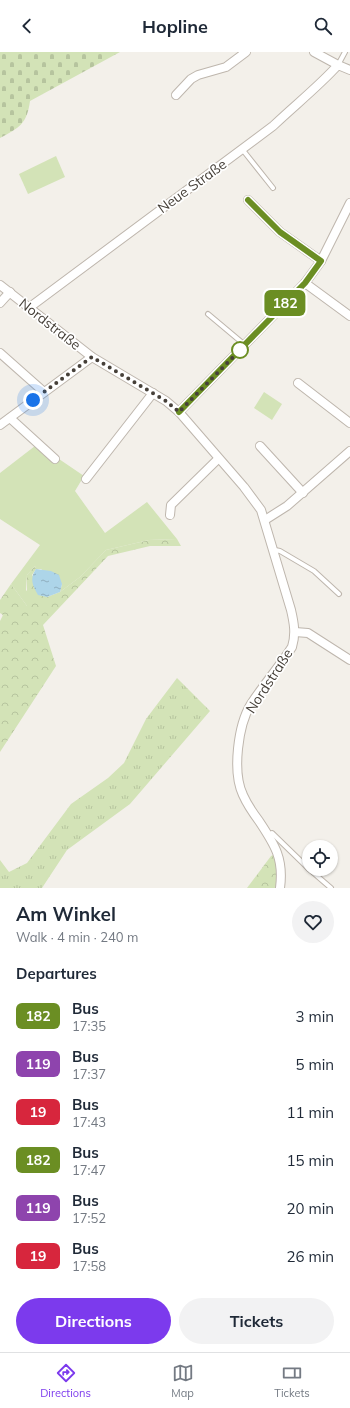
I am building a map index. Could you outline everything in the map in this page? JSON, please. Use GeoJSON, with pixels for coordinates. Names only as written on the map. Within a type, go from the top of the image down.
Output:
{"type":"FeatureCollection","features":[{"type":"Feature","properties":{"kind":"street"},"geometry":{"type":"LineString","coordinates":[[176,95],[191,79],[198,75],[226,67],[246,52]]}},
{"type":"Feature","properties":{"kind":"street"},"geometry":{"type":"LineString","coordinates":[[314,52],[350,70]]}},
{"type":"Feature","properties":{"kind":"street","name":"Neue Straße"},"geometry":{"type":"LineString","coordinates":[[30,307],[274,126],[300,100],[318,87],[338,65]]}},
{"type":"Feature","properties":{"kind":"street"},"geometry":{"type":"LineString","coordinates":[[248,200],[280,232],[321,261]]}},
{"type":"Feature","properties":{"kind":"street"},"geometry":{"type":"LineString","coordinates":[[179,412],[305,283],[321,261],[350,203]]}},
{"type":"Feature","properties":{"kind":"street"},"geometry":{"type":"LineString","coordinates":[[305,283],[350,316]]}},
{"type":"Feature","properties":{"kind":"street","name":"Nordstraße"},"geometry":{"type":"LineString","coordinates":[[0,285],[92,357],[153,392],[179,412],[262,510],[294,622],[295,632],[292,647],[251,704],[246,715],[237,763],[242,794],[279,854],[282,874],[280,888]]}},
{"type":"Feature","properties":{"kind":"street","name":"Nordstraße"},"geometry":{"type":"LineString","coordinates":[[0,303],[10,292]]}},
{"type":"Feature","properties":{"kind":"street"},"geometry":{"type":"LineString","coordinates":[[0,353],[44,392]]}},
{"type":"Feature","properties":{"kind":"street"},"geometry":{"type":"LineString","coordinates":[[0,425],[92,357]]}},
{"type":"Feature","properties":{"kind":"street"},"geometry":{"type":"LineString","coordinates":[[298,383],[350,423]]}},
{"type":"Feature","properties":{"kind":"street"},"geometry":{"type":"LineString","coordinates":[[86,479],[153,392]]}},
{"type":"Feature","properties":{"kind":"street"},"geometry":{"type":"LineString","coordinates":[[10,418],[55,459]]}},
{"type":"Feature","properties":{"kind":"street"},"geometry":{"type":"LineString","coordinates":[[260,446],[303,493]]}},
{"type":"Feature","properties":{"kind":"street"},"geometry":{"type":"LineString","coordinates":[[264,520],[288,506],[350,451]]}},
{"type":"Feature","properties":{"kind":"street"},"geometry":{"type":"LineString","coordinates":[[170,515],[172,505],[218,459]]}},
{"type":"Feature","properties":{"kind":"street"},"geometry":{"type":"LineString","coordinates":[[295,632],[308,633],[350,660]]}},
{"type":"Feature","properties":{"kind":"lane"},"geometry":{"type":"LineString","coordinates":[[338,65],[344,52]]}},
{"type":"Feature","properties":{"kind":"lane"},"geometry":{"type":"LineString","coordinates":[[242,150],[272,188]]}},
{"type":"Feature","properties":{"kind":"lane"},"geometry":{"type":"LineString","coordinates":[[208,314],[245,345]]}},
{"type":"Feature","properties":{"kind":"lane"},"geometry":{"type":"LineString","coordinates":[[274,550],[280,551],[314,571],[338,594]]}},
{"type":"Feature","properties":{"kind":"lane"},"geometry":{"type":"LineString","coordinates":[[268,835],[272,833],[302,862]]}},
{"type":"Feature","properties":{"kind":"lane"},"geometry":{"type":"LineString","coordinates":[[317,876],[331,888]]}},
{"type":"Feature","properties":{"kind":"green space"},"geometry":{"type":"Polygon","coordinates":[[[0,52],[120,52],[30,101],[27,115],[21,124],[0,138],[0,52]]]}},
{"type":"Feature","properties":{"kind":"green space"},"geometry":{"type":"Polygon","coordinates":[[[56,156],[65,177],[28,194],[19,174],[56,156]]]}},
{"type":"Feature","properties":{"kind":"green space"},"geometry":{"type":"Polygon","coordinates":[[[264,392],[282,404],[272,420],[254,408],[264,392]]]}},
{"type":"Feature","properties":{"kind":"green space"},"geometry":{"type":"Polygon","coordinates":[[[35,446],[55,463],[59,459],[84,476],[75,491],[105,533],[147,502],[177,539],[149,540],[106,550],[80,577],[60,592],[62,584],[41,569],[36,569],[35,566],[27,575],[26,590],[33,598],[27,606],[11,584],[40,545],[0,519],[0,473],[35,446]]]}},
{"type":"Feature","properties":{"kind":"green space"},"geometry":{"type":"Polygon","coordinates":[[[177,539],[181,546],[150,546],[108,556],[43,625],[56,666],[0,752],[0,621],[3,615],[0,613],[0,600],[11,584],[27,606],[27,575],[35,566],[36,569],[32,575],[47,597],[60,592],[80,577],[106,550],[149,540],[177,539]]]}},
{"type":"Feature","properties":{"kind":"green space"},"geometry":{"type":"Polygon","coordinates":[[[177,678],[210,711],[130,804],[67,850],[42,888],[0,888],[0,860],[9,872],[27,863],[71,804],[108,778],[124,763],[146,719],[177,678]]]}},
{"type":"Feature","properties":{"kind":"green space"},"geometry":{"type":"Polygon","coordinates":[[[275,854],[278,863],[277,888],[247,888],[271,856],[275,854]]]}},
{"type":"Feature","properties":{"kind":"water"},"geometry":{"type":"Polygon","coordinates":[[[36,569],[51,571],[59,575],[62,584],[60,592],[47,597],[38,595],[32,579],[36,569]]]}},
{"type":"Feature","properties":{"kind":"bus line","name":"182"},"geometry":{"type":"LineString","coordinates":[[179,412],[305,283],[321,261],[280,232],[248,200]]}},
{"type":"Feature","properties":{"kind":"route"},"geometry":{"type":"LineString","coordinates":[[33,400],[92,357],[153,392],[179,412],[240,350]]}}]}
